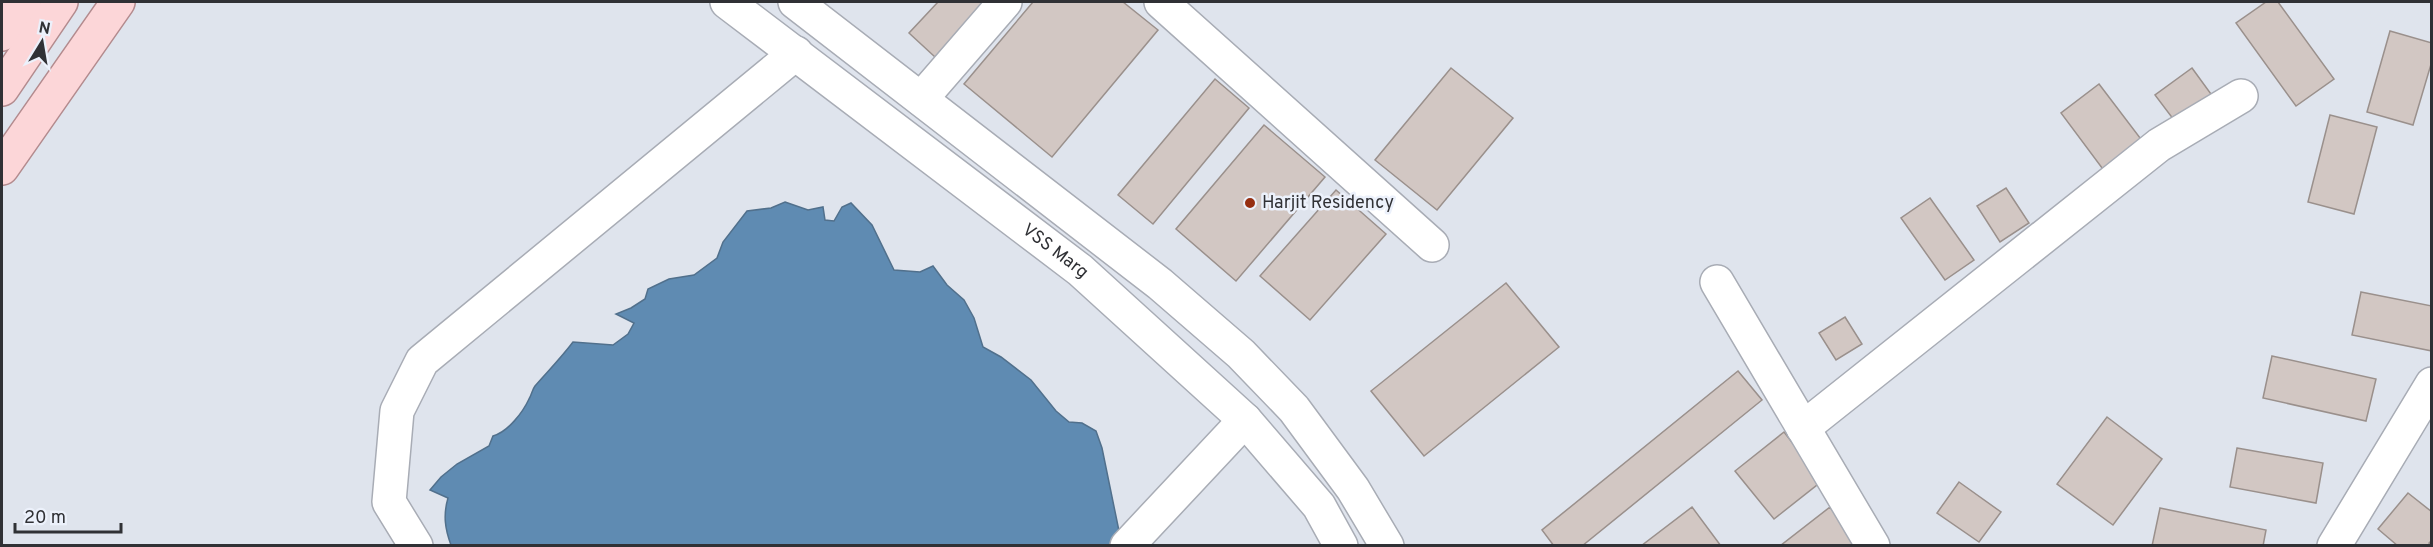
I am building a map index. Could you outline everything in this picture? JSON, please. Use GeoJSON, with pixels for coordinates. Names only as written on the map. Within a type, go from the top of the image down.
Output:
{"type":"FeatureCollection","features":[{"type":"Feature","properties":{"kind":"main road"},"geometry":{"type":"LineString","coordinates":[[2,34],[24,2]]}},
{"type":"Feature","properties":{"kind":"main road"},"geometry":{"type":"LineString","coordinates":[[2,89],[62,2]]}},
{"type":"Feature","properties":{"kind":"main road"},"geometry":{"type":"LineString","coordinates":[[2,168],[118,2]]}},
{"type":"Feature","properties":{"kind":"street","name":"VSS Marg"},"geometry":{"type":"LineString","coordinates":[[728,2],[1080,270],[1245,420],[1319,506],[1341,546]]}},
{"type":"Feature","properties":{"kind":"street"},"geometry":{"type":"LineString","coordinates":[[795,2],[1160,284],[1241,354],[1294,409],[1353,489],[1387,546]]}},
{"type":"Feature","properties":{"kind":"street"},"geometry":{"type":"LineString","coordinates":[[921,99],[1005,2]]}},
{"type":"Feature","properties":{"kind":"street"},"geometry":{"type":"LineString","coordinates":[[1161,2],[1432,245]]}},
{"type":"Feature","properties":{"kind":"street"},"geometry":{"type":"LineString","coordinates":[[416,546],[389,502],[397,411],[422,361],[796,53]]}},
{"type":"Feature","properties":{"kind":"street"},"geometry":{"type":"LineString","coordinates":[[1803,428],[2159,145],[2241,96]]}},
{"type":"Feature","properties":{"kind":"street"},"geometry":{"type":"LineString","coordinates":[[1717,282],[1873,546]]}},
{"type":"Feature","properties":{"kind":"street"},"geometry":{"type":"LineString","coordinates":[[2334,546],[2432,384]]}},
{"type":"Feature","properties":{"kind":"street"},"geometry":{"type":"LineString","coordinates":[[1127,546],[1245,420]]}},
{"type":"Feature","properties":{"kind":"water"},"geometry":{"type":"Polygon","coordinates":[[[785,202],[808,210],[823,207],[825,220],[834,221],[842,207],[851,203],[872,225],[894,270],[920,272],[933,266],[947,285],[964,300],[974,318],[983,347],[1001,357],[1031,380],[1056,411],[1069,422],[1082,423],[1096,431],[1102,448],[1119,531],[1111,546],[451,545],[445,522],[448,498],[430,490],[441,477],[457,464],[489,446],[493,436],[499,434],[514,421],[523,410],[535,386],[573,342],[613,345],[628,334],[634,323],[616,314],[645,299],[648,289],[669,279],[694,275],[717,258],[723,242],[747,211],[771,208],[785,202]]]}},
{"type":"Feature","properties":{"kind":"building"},"geometry":{"type":"Polygon","coordinates":[[[938,2],[987,2],[935,57],[909,33],[938,2]]]}},
{"type":"Feature","properties":{"kind":"building"},"geometry":{"type":"Polygon","coordinates":[[[1033,2],[1123,2],[1158,30],[1052,157],[964,84],[1033,2]]]}},
{"type":"Feature","properties":{"kind":"building"},"geometry":{"type":"Polygon","coordinates":[[[2266,2],[2278,2],[2334,79],[2296,106],[2236,23],[2266,2]]]}},
{"type":"Feature","properties":{"kind":"building"},"geometry":{"type":"Polygon","coordinates":[[[2390,31],[2432,43],[2432,61],[2413,125],[2367,112],[2390,31]]]}},
{"type":"Feature","properties":{"kind":"building"},"geometry":{"type":"Polygon","coordinates":[[[1451,68],[1513,118],[1437,210],[1375,160],[1451,68]]]}},
{"type":"Feature","properties":{"kind":"building"},"geometry":{"type":"Polygon","coordinates":[[[2192,68],[2219,105],[2183,132],[2155,95],[2192,68]]]}},
{"type":"Feature","properties":{"kind":"building"},"geometry":{"type":"Polygon","coordinates":[[[1215,79],[1249,108],[1153,224],[1118,195],[1215,79]]]}},
{"type":"Feature","properties":{"kind":"building"},"geometry":{"type":"Polygon","coordinates":[[[2099,84],[2150,151],[2111,180],[2061,113],[2099,84]]]}},
{"type":"Feature","properties":{"kind":"building"},"geometry":{"type":"Polygon","coordinates":[[[2330,115],[2377,127],[2354,214],[2308,202],[2330,115]]]}},
{"type":"Feature","properties":{"kind":"building","name":"Harjit Residency"},"geometry":{"type":"Polygon","coordinates":[[[1264,125],[1325,177],[1236,281],[1176,229],[1264,125]]]}},
{"type":"Feature","properties":{"kind":"building"},"geometry":{"type":"Polygon","coordinates":[[[2006,188],[2029,223],[2000,242],[1977,206],[2006,188]]]}},
{"type":"Feature","properties":{"kind":"building"},"geometry":{"type":"Polygon","coordinates":[[[1336,190],[1386,234],[1310,320],[1260,276],[1336,190]]]}},
{"type":"Feature","properties":{"kind":"building"},"geometry":{"type":"Polygon","coordinates":[[[1930,198],[1974,260],[1945,280],[1901,218],[1930,198]]]}},
{"type":"Feature","properties":{"kind":"building"},"geometry":{"type":"Polygon","coordinates":[[[1506,283],[1559,347],[1424,456],[1371,391],[1506,283]]]}},
{"type":"Feature","properties":{"kind":"building"},"geometry":{"type":"Polygon","coordinates":[[[2361,292],[2432,306],[2432,351],[2352,335],[2361,292]]]}},
{"type":"Feature","properties":{"kind":"building"},"geometry":{"type":"Polygon","coordinates":[[[1845,317],[1862,344],[1836,360],[1819,333],[1845,317]]]}},
{"type":"Feature","properties":{"kind":"building"},"geometry":{"type":"Polygon","coordinates":[[[2272,356],[2376,379],[2366,421],[2263,398],[2272,356]]]}},
{"type":"Feature","properties":{"kind":"building"},"geometry":{"type":"Polygon","coordinates":[[[1738,371],[1762,400],[1582,546],[1554,546],[1542,530],[1738,371]]]}},
{"type":"Feature","properties":{"kind":"building"},"geometry":{"type":"Polygon","coordinates":[[[2107,417],[2162,459],[2113,525],[2057,484],[2107,417]]]}},
{"type":"Feature","properties":{"kind":"building"},"geometry":{"type":"Polygon","coordinates":[[[1784,432],[1822,481],[1774,519],[1735,471],[1784,432]]]}},
{"type":"Feature","properties":{"kind":"building"},"geometry":{"type":"Polygon","coordinates":[[[2237,448],[2323,463],[2316,503],[2230,487],[2237,448]]]}},
{"type":"Feature","properties":{"kind":"building"},"geometry":{"type":"Polygon","coordinates":[[[1959,482],[2001,512],[1979,542],[1937,513],[1959,482]]]}},
{"type":"Feature","properties":{"kind":"building"},"geometry":{"type":"Polygon","coordinates":[[[2408,493],[2432,512],[2432,540],[2429,543],[2431,546],[2398,546],[2378,529],[2408,493]]]}},
{"type":"Feature","properties":{"kind":"building"},"geometry":{"type":"Polygon","coordinates":[[[1692,507],[1721,546],[1641,546],[1692,507]]]}},
{"type":"Feature","properties":{"kind":"building"},"geometry":{"type":"Polygon","coordinates":[[[1830,507],[1859,546],[1780,546],[1830,507]]]}},
{"type":"Feature","properties":{"kind":"building"},"geometry":{"type":"Polygon","coordinates":[[[2160,508],[2266,530],[2263,546],[2152,546],[2160,508]]]}},
{"type":"Feature","properties":{"kind":"place","name":"Harjit Residency"},"geometry":{"type":"Point","coordinates":[1250,203]}}]}
